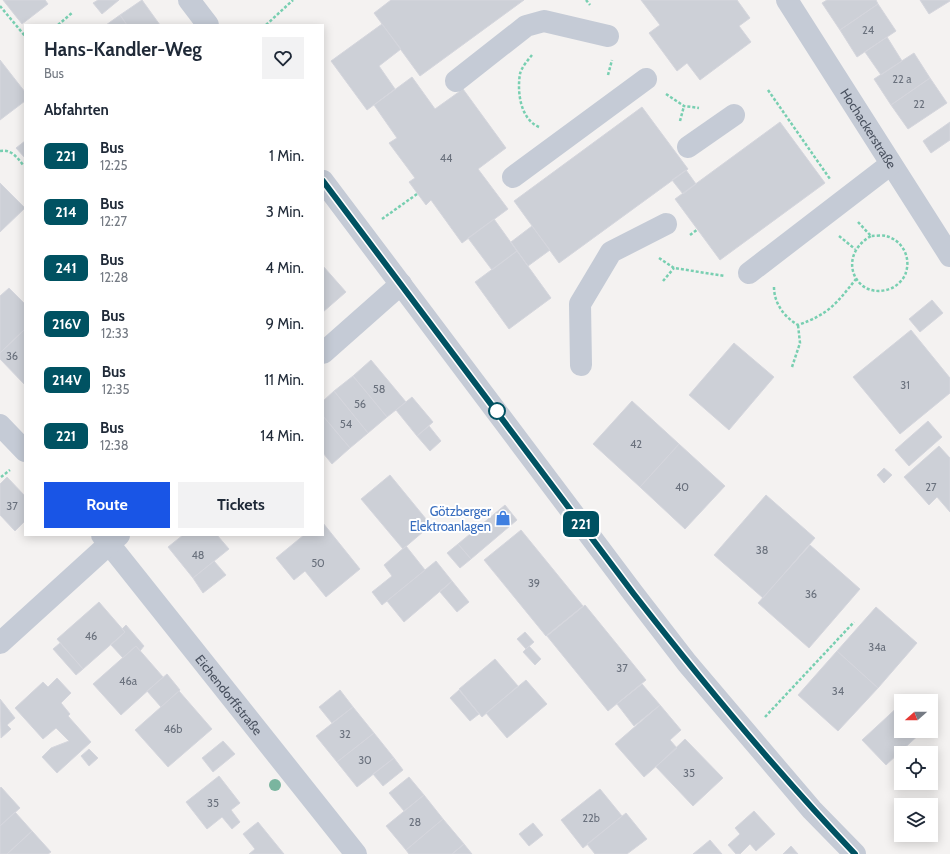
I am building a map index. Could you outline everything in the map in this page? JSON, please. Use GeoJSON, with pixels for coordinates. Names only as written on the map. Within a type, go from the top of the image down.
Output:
{"type":"FeatureCollection","features":[{"type":"Feature","properties":{"kind":"street"},"geometry":{"type":"LineString","coordinates":[[189,0],[207,24]]}},
{"type":"Feature","properties":{"kind":"street","name":"Hochackerstraße"},"geometry":{"type":"LineString","coordinates":[[787,0],[950,256]]}},
{"type":"Feature","properties":{"kind":"street"},"geometry":{"type":"LineString","coordinates":[[456,81],[526,26],[544,21],[608,36]]}},
{"type":"Feature","properties":{"kind":"street"},"geometry":{"type":"LineString","coordinates":[[513,177],[640,83]]}},
{"type":"Feature","properties":{"kind":"street"},"geometry":{"type":"LineString","coordinates":[[688,147],[734,115]]}},
{"type":"Feature","properties":{"kind":"street"},"geometry":{"type":"LineString","coordinates":[[749,273],[891,164]]}},
{"type":"Feature","properties":{"kind":"street"},"geometry":{"type":"LineString","coordinates":[[324,182],[687,663],[812,810],[855,854]]}},
{"type":"Feature","properties":{"kind":"street"},"geometry":{"type":"LineString","coordinates":[[581,366],[580,304],[611,252],[666,224]]}},
{"type":"Feature","properties":{"kind":"street"},"geometry":{"type":"LineString","coordinates":[[324,352],[401,284]]}},
{"type":"Feature","properties":{"kind":"street"},"geometry":{"type":"LineString","coordinates":[[0,425],[24,450]]}},
{"type":"Feature","properties":{"kind":"street"},"geometry":{"type":"LineString","coordinates":[[0,643],[110,538]]}},
{"type":"Feature","properties":{"kind":"street","name":"Eichendorffstraße"},"geometry":{"type":"LineString","coordinates":[[110,538],[356,854]]}},
{"type":"Feature","properties":{"kind":"path"},"geometry":{"type":"LineString","coordinates":[[267,24],[293,0]]}},
{"type":"Feature","properties":{"kind":"path"},"geometry":{"type":"LineString","coordinates":[[0,6],[24,35]]}},
{"type":"Feature","properties":{"kind":"path"},"geometry":{"type":"LineString","coordinates":[[59,24],[73,12]]}},
{"type":"Feature","properties":{"kind":"path"},"geometry":{"type":"LineString","coordinates":[[542,129],[536,126],[520,104],[520,72],[533,53],[544,21]]}},
{"type":"Feature","properties":{"kind":"path"},"geometry":{"type":"LineString","coordinates":[[608,36],[612,60],[604,91],[640,83]]}},
{"type":"Feature","properties":{"kind":"path"},"geometry":{"type":"LineString","coordinates":[[768,90],[845,200],[850,213],[871,236]]}},
{"type":"Feature","properties":{"kind":"path"},"geometry":{"type":"LineString","coordinates":[[0,151],[5,150],[14,154],[23,165]]}},
{"type":"Feature","properties":{"kind":"path"},"geometry":{"type":"LineString","coordinates":[[389,214],[417,194]]}},
{"type":"Feature","properties":{"kind":"path"},"geometry":{"type":"LineString","coordinates":[[686,237],[698,229]]}},
{"type":"Feature","properties":{"kind":"path"},"geometry":{"type":"LineString","coordinates":[[871,236],[886,236],[900,244],[907,257],[906,273],[897,285],[883,292],[868,289],[856,279],[851,264],[855,249],[862,241],[871,236]]}},
{"type":"Feature","properties":{"kind":"path"},"geometry":{"type":"LineString","coordinates":[[652,255],[659,258],[664,254]]}},
{"type":"Feature","properties":{"kind":"path"},"geometry":{"type":"LineString","coordinates":[[664,281],[674,268]]}},
{"type":"Feature","properties":{"kind":"path"},"geometry":{"type":"LineString","coordinates":[[798,325],[814,320],[832,308],[856,279]]}},
{"type":"Feature","properties":{"kind":"path"},"geometry":{"type":"LineString","coordinates":[[774,284],[774,296],[781,310],[798,325],[800,343],[792,367]]}},
{"type":"Feature","properties":{"kind":"path"},"geometry":{"type":"LineString","coordinates":[[748,735],[854,622]]}},
{"type":"Feature","properties":{"kind":"building"},"geometry":{"type":"Polygon","coordinates":[[[3,0],[45,0],[48,4],[22,24],[3,0]]]}},
{"type":"Feature","properties":{"kind":"building"},"geometry":{"type":"Polygon","coordinates":[[[98,0],[119,0],[102,14],[93,3],[98,0]]]}},
{"type":"Feature","properties":{"kind":"building"},"geometry":{"type":"Polygon","coordinates":[[[142,0],[159,24],[126,24],[120,15],[142,0]]]}},
{"type":"Feature","properties":{"kind":"building"},"geometry":{"type":"Polygon","coordinates":[[[391,0],[524,0],[420,76],[374,13],[391,0]]]}},
{"type":"Feature","properties":{"kind":"building"},"geometry":{"type":"Polygon","coordinates":[[[641,0],[737,0],[750,18],[739,26],[751,42],[700,80],[687,63],[677,71],[649,33],[660,25],[641,0]]]}},
{"type":"Feature","properties":{"kind":"building"},"geometry":{"type":"Polygon","coordinates":[[[827,0],[876,0],[878,4],[840,30],[822,3],[827,0]]]}},
{"type":"Feature","properties":{"kind":"building"},"geometry":{"type":"Polygon","coordinates":[[[920,0],[950,0],[950,1],[929,14],[920,0]]]}},
{"type":"Feature","properties":{"kind":"building"},"geometry":{"type":"Polygon","coordinates":[[[878,4],[896,31],[857,57],[840,30],[878,4]]]}},
{"type":"Feature","properties":{"kind":"building"},"geometry":{"type":"Polygon","coordinates":[[[120,15],[126,24],[107,24],[120,15]]]}},
{"type":"Feature","properties":{"kind":"building"},"geometry":{"type":"Polygon","coordinates":[[[382,24],[401,49],[379,66],[395,89],[367,110],[331,61],[382,24]]]}},
{"type":"Feature","properties":{"kind":"building"},"geometry":{"type":"Polygon","coordinates":[[[887,37],[902,61],[881,75],[865,52],[887,37]]]}},
{"type":"Feature","properties":{"kind":"building"},"geometry":{"type":"Polygon","coordinates":[[[914,53],[930,78],[891,105],[874,79],[914,53]]]}},
{"type":"Feature","properties":{"kind":"building"},"geometry":{"type":"Polygon","coordinates":[[[0,60],[24,91],[24,102],[0,120],[0,60]]]}},
{"type":"Feature","properties":{"kind":"building"},"geometry":{"type":"Polygon","coordinates":[[[412,77],[435,109],[463,89],[506,148],[478,169],[508,209],[462,243],[431,200],[426,205],[409,182],[415,178],[389,143],[397,138],[374,105],[412,77]]]}},
{"type":"Feature","properties":{"kind":"building"},"geometry":{"type":"Polygon","coordinates":[[[930,78],[947,103],[908,129],[891,105],[930,78]]]}},
{"type":"Feature","properties":{"kind":"building"},"geometry":{"type":"Polygon","coordinates":[[[642,107],[688,169],[559,263],[514,201],[642,107]]]}},
{"type":"Feature","properties":{"kind":"building"},"geometry":{"type":"Polygon","coordinates":[[[780,122],[825,183],[720,260],[675,199],[780,122]]]}},
{"type":"Feature","properties":{"kind":"building"},"geometry":{"type":"Polygon","coordinates":[[[950,122],[950,140],[931,153],[923,141],[950,122]]]}},
{"type":"Feature","properties":{"kind":"building"},"geometry":{"type":"Polygon","coordinates":[[[24,142],[24,157],[16,148],[24,142]]]}},
{"type":"Feature","properties":{"kind":"building"},"geometry":{"type":"Polygon","coordinates":[[[686,170],[696,184],[683,194],[672,180],[686,170]]]}},
{"type":"Feature","properties":{"kind":"building"},"geometry":{"type":"Polygon","coordinates":[[[0,183],[24,207],[24,209],[0,232],[0,183]]]}},
{"type":"Feature","properties":{"kind":"building"},"geometry":{"type":"Polygon","coordinates":[[[494,219],[517,251],[492,270],[468,238],[494,219]]]}},
{"type":"Feature","properties":{"kind":"building"},"geometry":{"type":"Polygon","coordinates":[[[532,226],[550,250],[528,266],[511,242],[532,226]]]}},
{"type":"Feature","properties":{"kind":"building"},"geometry":{"type":"Polygon","coordinates":[[[517,251],[551,298],[509,329],[475,282],[517,251]]]}},
{"type":"Feature","properties":{"kind":"building"},"geometry":{"type":"Polygon","coordinates":[[[324,267],[346,292],[324,311],[324,267]]]}},
{"type":"Feature","properties":{"kind":"building"},"geometry":{"type":"Polygon","coordinates":[[[9,288],[24,303],[24,330],[0,353],[0,296],[9,288]]]}},
{"type":"Feature","properties":{"kind":"building"},"geometry":{"type":"Polygon","coordinates":[[[932,300],[943,313],[920,332],[909,319],[932,300]]]}},
{"type":"Feature","properties":{"kind":"building"},"geometry":{"type":"Polygon","coordinates":[[[24,330],[24,384],[0,359],[0,353],[24,330]]]}},
{"type":"Feature","properties":{"kind":"building"},"geometry":{"type":"Polygon","coordinates":[[[911,330],[950,378],[950,393],[900,434],[853,377],[911,330]]]}},
{"type":"Feature","properties":{"kind":"building"},"geometry":{"type":"Polygon","coordinates":[[[734,343],[774,377],[729,430],[689,395],[734,343]]]}},
{"type":"Feature","properties":{"kind":"building"},"geometry":{"type":"Polygon","coordinates":[[[371,360],[406,402],[387,417],[353,376],[371,360]]]}},
{"type":"Feature","properties":{"kind":"building"},"geometry":{"type":"Polygon","coordinates":[[[353,376],[387,417],[368,433],[334,391],[353,376]]]}},
{"type":"Feature","properties":{"kind":"building"},"geometry":{"type":"Polygon","coordinates":[[[334,391],[368,433],[350,448],[324,417],[324,400],[334,391]]]}},
{"type":"Feature","properties":{"kind":"building"},"geometry":{"type":"Polygon","coordinates":[[[412,397],[433,422],[417,436],[396,410],[412,397]]]}},
{"type":"Feature","properties":{"kind":"building"},"geometry":{"type":"Polygon","coordinates":[[[632,401],[679,444],[640,487],[593,444],[632,401]]]}},
{"type":"Feature","properties":{"kind":"building"},"geometry":{"type":"Polygon","coordinates":[[[324,417],[350,448],[332,464],[324,454],[324,417]]]}},
{"type":"Feature","properties":{"kind":"building"},"geometry":{"type":"Polygon","coordinates":[[[928,421],[942,437],[909,466],[895,450],[928,421]]]}},
{"type":"Feature","properties":{"kind":"building"},"geometry":{"type":"Polygon","coordinates":[[[429,426],[441,441],[430,451],[417,436],[429,426]]]}},
{"type":"Feature","properties":{"kind":"building"},"geometry":{"type":"Polygon","coordinates":[[[679,444],[725,486],[685,529],[640,487],[679,444]]]}},
{"type":"Feature","properties":{"kind":"building"},"geometry":{"type":"Polygon","coordinates":[[[939,446],[950,458],[950,512],[937,497],[929,505],[904,477],[939,446]]]}},
{"type":"Feature","properties":{"kind":"building"},"geometry":{"type":"Polygon","coordinates":[[[884,468],[892,475],[884,483],[877,475],[884,468]]]}},
{"type":"Feature","properties":{"kind":"building"},"geometry":{"type":"Polygon","coordinates":[[[390,475],[431,525],[403,549],[361,499],[390,475]]]}},
{"type":"Feature","properties":{"kind":"building"},"geometry":{"type":"Polygon","coordinates":[[[7,477],[24,495],[24,522],[15,531],[0,515],[0,484],[7,477]]]}},
{"type":"Feature","properties":{"kind":"building"},"geometry":{"type":"Polygon","coordinates":[[[766,495],[815,538],[763,598],[714,555],[766,495]]]}},
{"type":"Feature","properties":{"kind":"building"},"geometry":{"type":"Polygon","coordinates":[[[505,505],[517,520],[471,559],[458,544],[505,505]]]}},
{"type":"Feature","properties":{"kind":"building"},"geometry":{"type":"Polygon","coordinates":[[[324,524],[360,569],[326,597],[305,571],[294,580],[276,558],[303,536],[324,536],[324,524]]]}},
{"type":"Feature","properties":{"kind":"building"},"geometry":{"type":"Polygon","coordinates":[[[521,530],[583,606],[546,636],[484,560],[521,530]]]}},
{"type":"Feature","properties":{"kind":"building"},"geometry":{"type":"Polygon","coordinates":[[[182,536],[218,536],[229,549],[193,578],[168,547],[182,536]]]}},
{"type":"Feature","properties":{"kind":"building"},"geometry":{"type":"Polygon","coordinates":[[[458,544],[471,559],[460,568],[447,553],[458,544]]]}},
{"type":"Feature","properties":{"kind":"building"},"geometry":{"type":"Polygon","coordinates":[[[810,545],[860,589],[809,648],[758,603],[810,545]]]}},
{"type":"Feature","properties":{"kind":"building"},"geometry":{"type":"Polygon","coordinates":[[[406,546],[425,570],[382,605],[372,592],[392,576],[384,565],[406,546]]]}},
{"type":"Feature","properties":{"kind":"building"},"geometry":{"type":"Polygon","coordinates":[[[214,561],[226,575],[203,593],[193,578],[214,561]]]}},
{"type":"Feature","properties":{"kind":"building"},"geometry":{"type":"Polygon","coordinates":[[[436,561],[452,581],[404,622],[387,601],[436,561]]]}},
{"type":"Feature","properties":{"kind":"building"},"geometry":{"type":"Polygon","coordinates":[[[452,581],[469,602],[457,612],[440,592],[452,581]]]}},
{"type":"Feature","properties":{"kind":"building"},"geometry":{"type":"Polygon","coordinates":[[[99,602],[125,632],[83,669],[57,639],[99,602]]]}},
{"type":"Feature","properties":{"kind":"building"},"geometry":{"type":"Polygon","coordinates":[[[585,605],[646,680],[608,711],[547,636],[585,605]]]}},
{"type":"Feature","properties":{"kind":"building"},"geometry":{"type":"Polygon","coordinates":[[[876,607],[917,643],[878,688],[837,651],[876,607]]]}},
{"type":"Feature","properties":{"kind":"building"},"geometry":{"type":"Polygon","coordinates":[[[126,625],[144,646],[140,651],[136,646],[123,658],[111,645],[125,632],[122,629],[126,625]]]}},
{"type":"Feature","properties":{"kind":"building"},"geometry":{"type":"Polygon","coordinates":[[[525,632],[534,642],[526,649],[517,639],[525,632]]]}},
{"type":"Feature","properties":{"kind":"building"},"geometry":{"type":"Polygon","coordinates":[[[60,643],[83,669],[76,675],[53,649],[60,643]]]}},
{"type":"Feature","properties":{"kind":"building"},"geometry":{"type":"Polygon","coordinates":[[[136,646],[163,677],[121,715],[93,684],[136,646]]]}},
{"type":"Feature","properties":{"kind":"building"},"geometry":{"type":"Polygon","coordinates":[[[529,646],[541,659],[535,665],[523,652],[529,646]]]}},
{"type":"Feature","properties":{"kind":"building"},"geometry":{"type":"Polygon","coordinates":[[[837,651],[878,688],[838,731],[798,695],[837,651]]]}},
{"type":"Feature","properties":{"kind":"building"},"geometry":{"type":"Polygon","coordinates":[[[495,659],[518,686],[482,717],[459,689],[495,659]]]}},
{"type":"Feature","properties":{"kind":"building"},"geometry":{"type":"Polygon","coordinates":[[[167,674],[180,690],[161,707],[147,691],[167,674]]]}},
{"type":"Feature","properties":{"kind":"building"},"geometry":{"type":"Polygon","coordinates":[[[57,678],[71,693],[61,703],[70,714],[68,716],[91,742],[57,773],[42,757],[51,748],[69,741],[56,728],[43,739],[15,708],[43,682],[48,687],[57,678]]]}},
{"type":"Feature","properties":{"kind":"building"},"geometry":{"type":"Polygon","coordinates":[[[526,680],[547,704],[507,738],[486,713],[526,680]]]}},
{"type":"Feature","properties":{"kind":"building"},"geometry":{"type":"Polygon","coordinates":[[[642,684],[660,705],[634,726],[617,704],[642,684]]]}},
{"type":"Feature","properties":{"kind":"building"},"geometry":{"type":"Polygon","coordinates":[[[340,690],[353,707],[332,723],[319,707],[340,690]]]}},
{"type":"Feature","properties":{"kind":"building"},"geometry":{"type":"Polygon","coordinates":[[[459,690],[479,714],[470,721],[450,698],[459,690]]]}},
{"type":"Feature","properties":{"kind":"building"},"geometry":{"type":"Polygon","coordinates":[[[179,691],[212,729],[168,767],[135,730],[179,691]]]}},
{"type":"Feature","properties":{"kind":"building"},"geometry":{"type":"Polygon","coordinates":[[[0,699],[15,718],[7,725],[11,729],[1,738],[0,699]]]}},
{"type":"Feature","properties":{"kind":"building"},"geometry":{"type":"Polygon","coordinates":[[[660,705],[681,730],[670,740],[677,748],[644,777],[615,744],[660,705]]]}},
{"type":"Feature","properties":{"kind":"building"},"geometry":{"type":"Polygon","coordinates":[[[353,707],[374,733],[337,762],[316,736],[353,707]]]}},
{"type":"Feature","properties":{"kind":"building"},"geometry":{"type":"Polygon","coordinates":[[[894,710],[894,738],[915,738],[907,746],[894,746],[894,758],[886,765],[862,740],[894,710]]]}},
{"type":"Feature","properties":{"kind":"building"},"geometry":{"type":"Polygon","coordinates":[[[374,733],[394,758],[357,787],[337,762],[374,733]]]}},
{"type":"Feature","properties":{"kind":"building"},"geometry":{"type":"Polygon","coordinates":[[[685,739],[723,778],[693,806],[656,767],[685,739]]]}},
{"type":"Feature","properties":{"kind":"building"},"geometry":{"type":"Polygon","coordinates":[[[223,741],[235,754],[213,772],[202,758],[223,741]]]}},
{"type":"Feature","properties":{"kind":"building"},"geometry":{"type":"Polygon","coordinates":[[[89,749],[98,758],[89,766],[81,756],[89,749]]]}},
{"type":"Feature","properties":{"kind":"building"},"geometry":{"type":"Polygon","coordinates":[[[394,758],[403,770],[383,786],[373,774],[394,758]]]}},
{"type":"Feature","properties":{"kind":"building"},"geometry":{"type":"Polygon","coordinates":[[[219,776],[240,803],[231,810],[240,822],[232,829],[222,817],[207,829],[186,802],[219,776]]]}},
{"type":"Feature","properties":{"kind":"building"},"geometry":{"type":"Polygon","coordinates":[[[409,777],[424,795],[404,811],[389,793],[409,777]]]}},
{"type":"Feature","properties":{"kind":"building"},"geometry":{"type":"Polygon","coordinates":[[[1,787],[20,808],[0,826],[0,788],[1,787]]]}},
{"type":"Feature","properties":{"kind":"building"},"geometry":{"type":"Polygon","coordinates":[[[600,789],[622,816],[583,848],[561,820],[600,789]]]}},
{"type":"Feature","properties":{"kind":"building"},"geometry":{"type":"Polygon","coordinates":[[[424,795],[443,819],[406,850],[386,826],[424,795]]]}},
{"type":"Feature","properties":{"kind":"building"},"geometry":{"type":"Polygon","coordinates":[[[754,811],[775,834],[756,851],[750,844],[740,854],[736,854],[728,845],[740,834],[735,828],[754,811]]]}},
{"type":"Feature","properties":{"kind":"building"},"geometry":{"type":"Polygon","coordinates":[[[15,812],[32,831],[7,854],[0,854],[0,826],[15,812]]]}},
{"type":"Feature","properties":{"kind":"building"},"geometry":{"type":"Polygon","coordinates":[[[626,813],[647,839],[627,854],[595,854],[587,844],[626,813]]]}},
{"type":"Feature","properties":{"kind":"building"},"geometry":{"type":"Polygon","coordinates":[[[443,819],[464,844],[452,854],[409,854],[406,850],[443,819]]]}},
{"type":"Feature","properties":{"kind":"building"},"geometry":{"type":"Polygon","coordinates":[[[258,822],[284,854],[249,854],[255,849],[243,834],[258,822]]]}},
{"type":"Feature","properties":{"kind":"building"},"geometry":{"type":"Polygon","coordinates":[[[533,823],[543,835],[529,846],[519,834],[533,823]]]}},
{"type":"Feature","properties":{"kind":"building"},"geometry":{"type":"Polygon","coordinates":[[[32,831],[51,852],[48,854],[7,854],[32,831]]]}},
{"type":"Feature","properties":{"kind":"building"},"geometry":{"type":"Polygon","coordinates":[[[710,840],[722,854],[693,854],[710,840]]]}},
{"type":"Feature","properties":{"kind":"building"},"geometry":{"type":"Polygon","coordinates":[[[464,844],[472,854],[452,854],[464,844]]]}},
{"type":"Feature","properties":{"kind":"building"},"geometry":{"type":"Polygon","coordinates":[[[791,846],[798,854],[783,854],[791,846]]]}},
{"type":"Feature","properties":{"kind":"bus line","name":"221"},"geometry":{"type":"LineString","coordinates":[[324,182],[687,663],[812,810],[855,854]]}},
{"type":"Feature","properties":{"kind":"place","name":"Götzberger Elektroanlagen"},"geometry":{"type":"Point","coordinates":[503,518]}}]}
